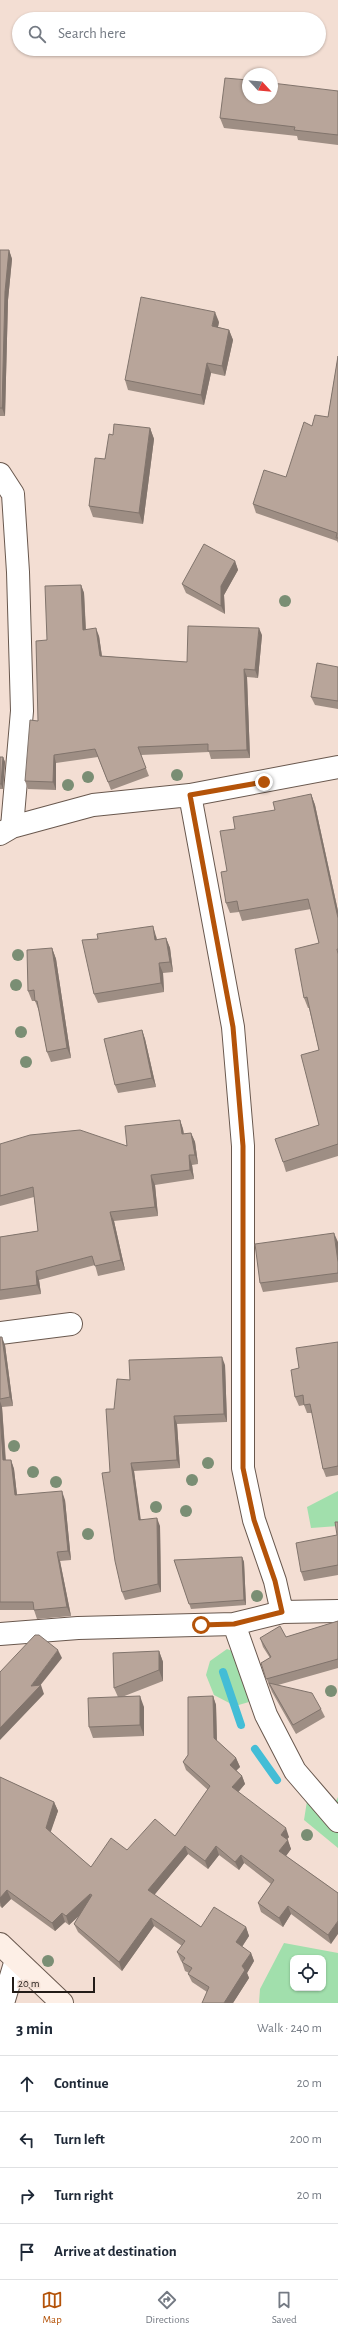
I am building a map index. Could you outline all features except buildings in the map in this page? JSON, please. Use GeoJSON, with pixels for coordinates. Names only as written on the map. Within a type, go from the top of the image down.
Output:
{"type":"FeatureCollection","features":[{"type":"Feature","properties":{"kind":"main road"},"geometry":{"type":"LineString","coordinates":[[0,1944],[62,2003]]}},
{"type":"Feature","properties":{"kind":"street"},"geometry":{"type":"LineString","coordinates":[[0,474],[13,494],[18,572],[22,711],[6,831],[93,805],[190,795],[338,767]]}},
{"type":"Feature","properties":{"kind":"street"},"geometry":{"type":"LineString","coordinates":[[190,795],[233,1027],[243,1146],[243,1468],[254,1520],[275,1581],[282,1612]]}},
{"type":"Feature","properties":{"kind":"street"},"geometry":{"type":"LineString","coordinates":[[0,1333],[71,1324]]}},
{"type":"Feature","properties":{"kind":"street"},"geometry":{"type":"LineString","coordinates":[[0,1634],[78,1628],[234,1624],[282,1612],[338,1611]]}},
{"type":"Feature","properties":{"kind":"street"},"geometry":{"type":"LineString","coordinates":[[234,1624],[266,1715],[295,1771],[338,1821]]}},
{"type":"Feature","properties":{"kind":"street"},"geometry":{"type":"LineString","coordinates":[[3,2003],[16,1960]]}},
{"type":"Feature","properties":{"kind":"green space"},"geometry":{"type":"Polygon","coordinates":[[[338,1491],[338,1526],[311,1528],[307,1507],[338,1491]]]}},
{"type":"Feature","properties":{"kind":"green space"},"geometry":{"type":"Polygon","coordinates":[[[227,1649],[250,1658],[256,1676],[249,1702],[235,1706],[214,1695],[206,1675],[210,1661],[227,1649]]]}},
{"type":"Feature","properties":{"kind":"green space"},"geometry":{"type":"Polygon","coordinates":[[[338,1797],[338,1848],[304,1820],[307,1801],[335,1803],[338,1797]]]}},
{"type":"Feature","properties":{"kind":"green space"},"geometry":{"type":"Polygon","coordinates":[[[284,1943],[338,1953],[338,2003],[259,2003],[260,1989],[284,1943]]]}},
{"type":"Feature","properties":{"kind":"waterway"},"geometry":{"type":"LineString","coordinates":[[223,1672],[241,1725]]}},
{"type":"Feature","properties":{"kind":"waterway"},"geometry":{"type":"LineString","coordinates":[[255,1749],[277,1780]]}},
{"type":"Feature","properties":{"kind":"route"},"geometry":{"type":"LineString","coordinates":[[201,1625],[234,1624],[282,1612],[275,1581],[254,1520],[243,1468],[243,1146],[233,1027],[190,795],[264,782]]}}]}
